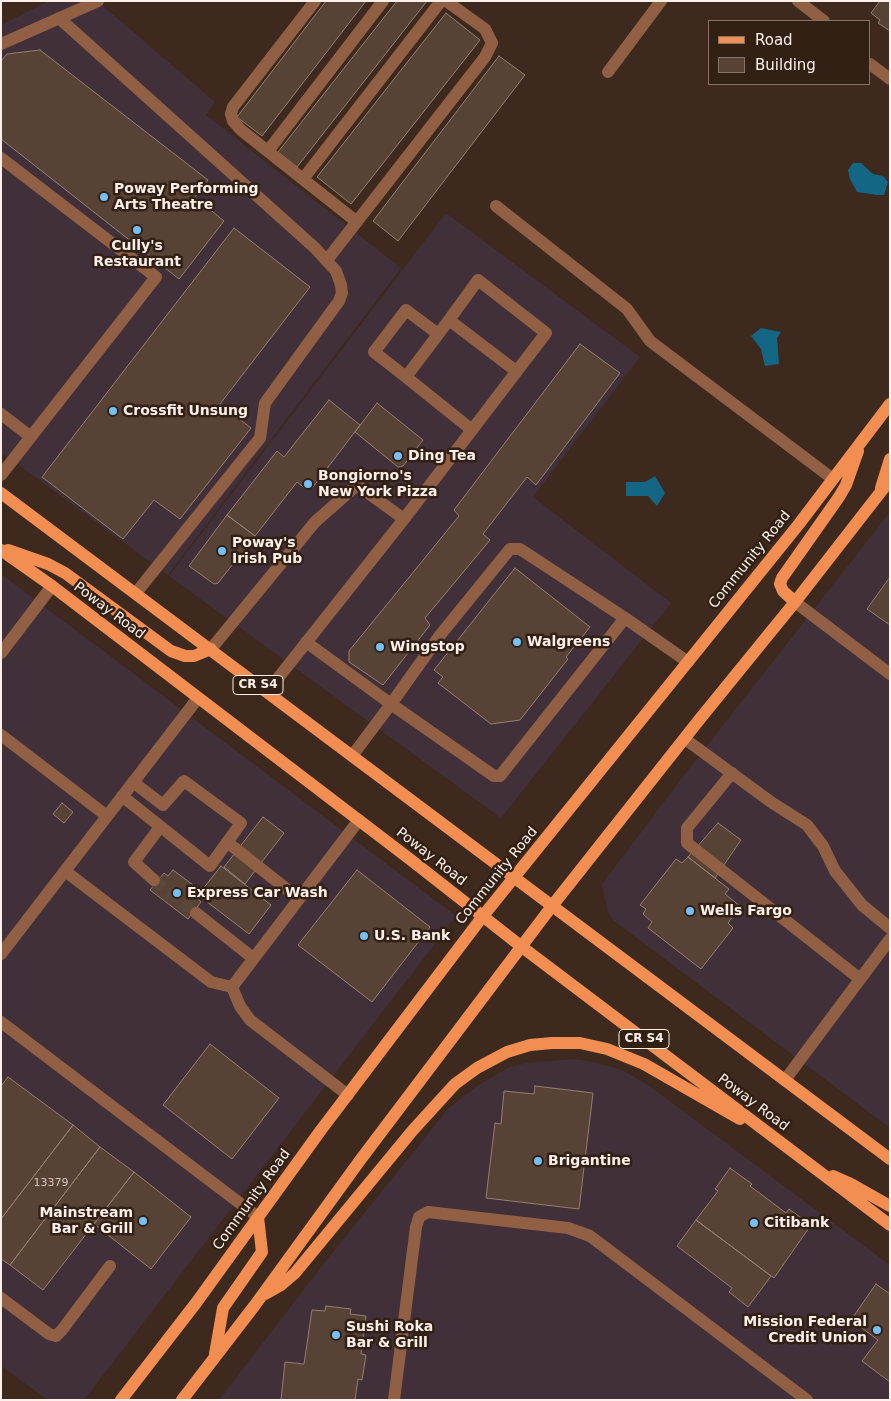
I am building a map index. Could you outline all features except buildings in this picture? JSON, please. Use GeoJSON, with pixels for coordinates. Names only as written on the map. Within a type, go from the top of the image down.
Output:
{"type":"FeatureCollection","features":[{"type":"Feature","properties":{"kind":"main road","name":"Community Road"},"geometry":{"type":"LineString","coordinates":[[121,1400],[196,1303],[348,1095],[483,916],[833,480],[890,404]]}},
{"type":"Feature","properties":{"kind":"main road"},"geometry":{"type":"LineString","coordinates":[[795,602],[782,591],[780,584],[782,578],[797,554],[832,508],[846,485],[860,444]]}},
{"type":"Feature","properties":{"kind":"main road"},"geometry":{"type":"LineString","coordinates":[[880,493],[890,459]]}},
{"type":"Feature","properties":{"kind":"main road"},"geometry":{"type":"LineString","coordinates":[[182,1400],[552,906],[890,480]]}},
{"type":"Feature","properties":{"kind":"main road","name":"CR S4"},"geometry":{"type":"LineString","coordinates":[[1,493],[890,1159]]}},
{"type":"Feature","properties":{"kind":"main road"},"geometry":{"type":"LineString","coordinates":[[1,549],[48,564],[65,573],[171,651],[185,656],[194,656],[211,649]]}},
{"type":"Feature","properties":{"kind":"main road","name":"Poway Road"},"geometry":{"type":"LineString","coordinates":[[1,549],[890,1225]]}},
{"type":"Feature","properties":{"kind":"main road"},"geometry":{"type":"LineString","coordinates":[[261,1296],[281,1285],[295,1273],[413,1130],[455,1084],[477,1068],[507,1052],[552,1042],[580,1043],[607,1049],[644,1064],[716,1107],[765,1131]]}},
{"type":"Feature","properties":{"kind":"main road"},"geometry":{"type":"LineString","coordinates":[[813,1167],[851,1184],[890,1206]]}},
{"type":"Feature","properties":{"kind":"main road"},"geometry":{"type":"LineString","coordinates":[[215,1356],[223,1308],[262,1252],[258,1217]]}},
{"type":"Feature","properties":{"kind":"lane"},"geometry":{"type":"LineString","coordinates":[[1,44],[98,1]]}},
{"type":"Feature","properties":{"kind":"lane"},"geometry":{"type":"LineString","coordinates":[[315,1],[233,107],[231,114],[233,122],[241,130],[357,222]]}},
{"type":"Feature","properties":{"kind":"lane"},"geometry":{"type":"LineString","coordinates":[[268,151],[383,1]]}},
{"type":"Feature","properties":{"kind":"lane"},"geometry":{"type":"LineString","coordinates":[[303,179],[441,1]]}},
{"type":"Feature","properties":{"kind":"lane"},"geometry":{"type":"LineString","coordinates":[[327,260],[485,57],[492,43],[485,29],[446,1]]}},
{"type":"Feature","properties":{"kind":"lane"},"geometry":{"type":"LineString","coordinates":[[608,72],[661,1]]}},
{"type":"Feature","properties":{"kind":"lane"},"geometry":{"type":"LineString","coordinates":[[798,1],[823,20]]}},
{"type":"Feature","properties":{"kind":"lane"},"geometry":{"type":"LineString","coordinates":[[60,18],[327,260],[336,272],[341,284],[342,293],[339,301],[265,402],[260,438],[136,593]]}},
{"type":"Feature","properties":{"kind":"lane"},"geometry":{"type":"LineString","coordinates":[[871,65],[890,79]]}},
{"type":"Feature","properties":{"kind":"lane"},"geometry":{"type":"LineString","coordinates":[[1,158],[156,277],[1,475]]}},
{"type":"Feature","properties":{"kind":"lane"},"geometry":{"type":"LineString","coordinates":[[496,206],[627,309],[650,341],[833,480]]}},
{"type":"Feature","properties":{"kind":"lane"},"geometry":{"type":"LineString","coordinates":[[267,692],[404,519],[546,333],[478,280],[406,377]]}},
{"type":"Feature","properties":{"kind":"lane"},"geometry":{"type":"LineString","coordinates":[[438,334],[406,310],[374,352],[472,430]]}},
{"type":"Feature","properties":{"kind":"lane"},"geometry":{"type":"LineString","coordinates":[[449,320],[516,372]]}},
{"type":"Feature","properties":{"kind":"lane"},"geometry":{"type":"LineString","coordinates":[[1,414],[31,437]]}},
{"type":"Feature","properties":{"kind":"lane"},"geometry":{"type":"LineString","coordinates":[[211,649],[315,522],[357,485],[404,519]]}},
{"type":"Feature","properties":{"kind":"lane"},"geometry":{"type":"LineString","coordinates":[[352,756],[441,634],[510,550],[520,549],[688,662]]}},
{"type":"Feature","properties":{"kind":"lane"},"geometry":{"type":"LineString","coordinates":[[1,654],[52,586]]}},
{"type":"Feature","properties":{"kind":"lane"},"geometry":{"type":"LineString","coordinates":[[795,602],[890,674]]}},
{"type":"Feature","properties":{"kind":"lane"},"geometry":{"type":"LineString","coordinates":[[306,642],[494,776],[500,776],[625,618]]}},
{"type":"Feature","properties":{"kind":"lane"},"geometry":{"type":"LineString","coordinates":[[1,954],[198,698]]}},
{"type":"Feature","properties":{"kind":"lane"},"geometry":{"type":"LineString","coordinates":[[1,735],[107,816]]}},
{"type":"Feature","properties":{"kind":"lane"},"geometry":{"type":"LineString","coordinates":[[685,739],[807,824],[824,846],[835,871],[862,905],[890,928]]}},
{"type":"Feature","properties":{"kind":"lane"},"geometry":{"type":"LineString","coordinates":[[732,773],[687,828],[687,843],[860,979]]}},
{"type":"Feature","properties":{"kind":"lane"},"geometry":{"type":"LineString","coordinates":[[122,796],[210,866],[241,823],[184,781],[163,805],[132,782]]}},
{"type":"Feature","properties":{"kind":"lane"},"geometry":{"type":"LineString","coordinates":[[232,986],[359,820]]}},
{"type":"Feature","properties":{"kind":"lane"},"geometry":{"type":"LineString","coordinates":[[154,880],[134,862],[160,827]]}},
{"type":"Feature","properties":{"kind":"lane"},"geometry":{"type":"LineString","coordinates":[[228,842],[298,898]]}},
{"type":"Feature","properties":{"kind":"lane"},"geometry":{"type":"LineString","coordinates":[[65,870],[211,982],[232,986]]}},
{"type":"Feature","properties":{"kind":"lane"},"geometry":{"type":"LineString","coordinates":[[196,913],[253,958]]}},
{"type":"Feature","properties":{"kind":"lane"},"geometry":{"type":"LineString","coordinates":[[785,1080],[890,939]]}},
{"type":"Feature","properties":{"kind":"lane"},"geometry":{"type":"LineString","coordinates":[[232,986],[240,1006],[250,1020],[348,1095]]}},
{"type":"Feature","properties":{"kind":"lane"},"geometry":{"type":"LineString","coordinates":[[1,1022],[258,1217]]}},
{"type":"Feature","properties":{"kind":"lane"},"geometry":{"type":"LineString","coordinates":[[394,1400],[416,1227],[420,1216],[428,1212],[568,1228],[590,1236],[807,1400]]}},
{"type":"Feature","properties":{"kind":"lane"},"geometry":{"type":"LineString","coordinates":[[1,1298],[49,1334],[56,1336],[110,1266]]}},
{"type":"Feature","properties":{"kind":"shaded area"},"geometry":{"type":"Polygon","coordinates":[[[49,1],[97,1],[215,102],[206,115],[401,268],[168,575],[1,452],[1,25],[49,1]]]}},
{"type":"Feature","properties":{"kind":"shaded area"},"geometry":{"type":"Polygon","coordinates":[[[446,213],[640,357],[533,497],[671,603],[501,818],[169,576],[446,213]]]}},
{"type":"Feature","properties":{"kind":"shaded area"},"geometry":{"type":"Polygon","coordinates":[[[890,512],[890,1128],[613,920],[608,912],[602,884],[685,774],[890,512]]]}},
{"type":"Feature","properties":{"kind":"shaded area"},"geometry":{"type":"Polygon","coordinates":[[[1,574],[456,916],[84,1400],[48,1400],[1,1366],[1,574]]]}},
{"type":"Feature","properties":{"kind":"shaded area"},"geometry":{"type":"Polygon","coordinates":[[[574,1059],[594,1062],[622,1070],[648,1085],[890,1265],[890,1400],[219,1400],[325,1262],[449,1108],[477,1086],[509,1067],[528,1063],[574,1059]]]}},
{"type":"Feature","properties":{"kind":"water"},"geometry":{"type":"Polygon","coordinates":[[[853,163],[861,163],[873,174],[883,176],[888,182],[884,195],[857,192],[850,179],[848,170],[853,163]]]}},
{"type":"Feature","properties":{"kind":"water"},"geometry":{"type":"Polygon","coordinates":[[[761,328],[781,332],[777,338],[779,364],[765,366],[761,349],[751,336],[761,328]]]}},
{"type":"Feature","properties":{"kind":"water"},"geometry":{"type":"Polygon","coordinates":[[[655,476],[665,493],[657,506],[648,496],[626,496],[626,482],[645,482],[655,476]]]}},
{"type":"Feature","properties":{"kind":"tunnel"},"geometry":{"type":"LineString","coordinates":[[154,880],[196,913]]}},
{"type":"Feature","properties":{"kind":"place","name":"Poway Performing Arts Theatre"},"geometry":{"type":"Point","coordinates":[104,197]}},
{"type":"Feature","properties":{"kind":"place","name":"Cully's Restaurant"},"geometry":{"type":"Point","coordinates":[137,230]}},
{"type":"Feature","properties":{"kind":"place","name":"Crossfit Unsung"},"geometry":{"type":"Point","coordinates":[113,411]}},
{"type":"Feature","properties":{"kind":"place","name":"Ding Tea"},"geometry":{"type":"Point","coordinates":[398,456]}},
{"type":"Feature","properties":{"kind":"place","name":"Bongiorno's New York Pizza"},"geometry":{"type":"Point","coordinates":[308,484]}},
{"type":"Feature","properties":{"kind":"place","name":"Poway's Irish Pub"},"geometry":{"type":"Point","coordinates":[222,551]}},
{"type":"Feature","properties":{"kind":"place","name":"Walgreens"},"geometry":{"type":"Point","coordinates":[517,642]}},
{"type":"Feature","properties":{"kind":"place","name":"Wingstop"},"geometry":{"type":"Point","coordinates":[380,647]}},
{"type":"Feature","properties":{"kind":"place","name":"Express Car Wash"},"geometry":{"type":"Point","coordinates":[177,893]}},
{"type":"Feature","properties":{"kind":"place","name":"Wells Fargo"},"geometry":{"type":"Point","coordinates":[690,911]}},
{"type":"Feature","properties":{"kind":"place","name":"U.S. Bank"},"geometry":{"type":"Point","coordinates":[364,936]}},
{"type":"Feature","properties":{"kind":"place","name":"Brigantine"},"geometry":{"type":"Point","coordinates":[538,1161]}},
{"type":"Feature","properties":{"kind":"place","name":"Mainstream Bar & Grill"},"geometry":{"type":"Point","coordinates":[143,1221]}},
{"type":"Feature","properties":{"kind":"place","name":"Citibank"},"geometry":{"type":"Point","coordinates":[754,1223]}},
{"type":"Feature","properties":{"kind":"place","name":"Mission Federal Credit Union"},"geometry":{"type":"Point","coordinates":[877,1330]}},
{"type":"Feature","properties":{"kind":"place","name":"Sushi Roka Bar & Grill"},"geometry":{"type":"Point","coordinates":[336,1335]}}]}
